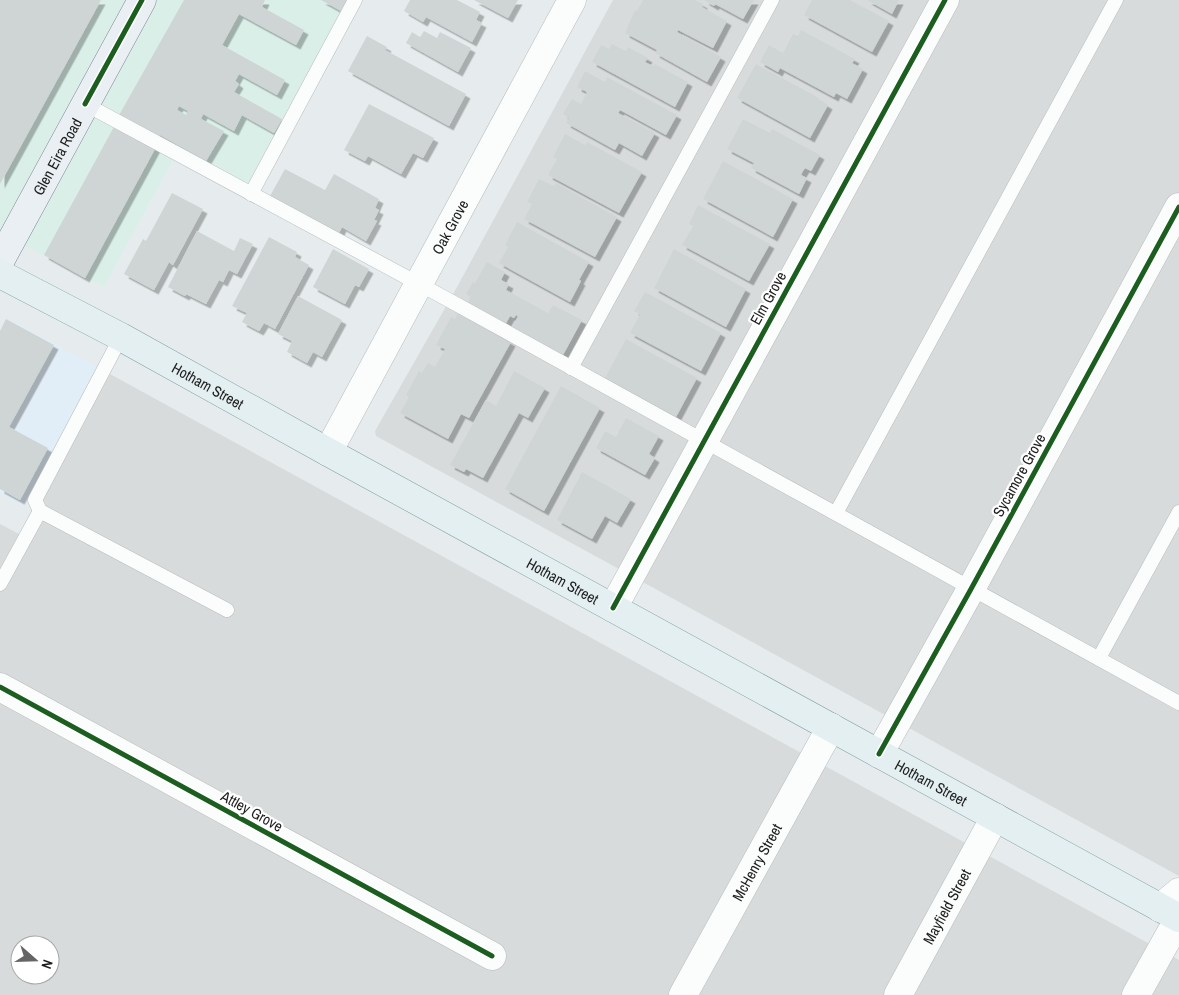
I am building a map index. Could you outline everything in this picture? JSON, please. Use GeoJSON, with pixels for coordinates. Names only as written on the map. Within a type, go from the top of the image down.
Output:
{"type":"FeatureCollection","features":[{"type":"Feature","properties":{"kind":"main road","name":"Glen Eira Road"},"geometry":{"type":"LineString","coordinates":[[0,261],[142,0]]}},
{"type":"Feature","properties":{"kind":"main road","name":"Hotham Street"},"geometry":{"type":"LineString","coordinates":[[0,274],[121,337],[995,817],[1174,909]]}},
{"type":"Feature","properties":{"kind":"street","name":"Oak Grove"},"geometry":{"type":"LineString","coordinates":[[328,452],[572,0]]}},
{"type":"Feature","properties":{"kind":"street","name":"Elm Grove"},"geometry":{"type":"LineString","coordinates":[[613,608],[945,0]]}},
{"type":"Feature","properties":{"kind":"street","name":"Sycamore Grove"},"geometry":{"type":"LineString","coordinates":[[879,754],[1179,207]]}},
{"type":"Feature","properties":{"kind":"street","name":"Attley Grove"},"geometry":{"type":"LineString","coordinates":[[0,687],[492,956]]}},
{"type":"Feature","properties":{"kind":"street","name":"McHenry Street"},"geometry":{"type":"LineString","coordinates":[[683,995],[832,727]]}},
{"type":"Feature","properties":{"kind":"street","name":"Mayfield Street"},"geometry":{"type":"LineString","coordinates":[[898,995],[995,817]]}},
{"type":"Feature","properties":{"kind":"street"},"geometry":{"type":"LineString","coordinates":[[1136,995],[1174,909]]}},
{"type":"Feature","properties":{"kind":"lane"},"geometry":{"type":"LineString","coordinates":[[251,194],[355,0]]}},
{"type":"Feature","properties":{"kind":"lane"},"geometry":{"type":"LineString","coordinates":[[571,368],[772,0]]}},
{"type":"Feature","properties":{"kind":"lane"},"geometry":{"type":"LineString","coordinates":[[836,513],[1116,0]]}},
{"type":"Feature","properties":{"kind":"lane"},"geometry":{"type":"LineString","coordinates":[[85,104],[704,440],[1179,703]]}},
{"type":"Feature","properties":{"kind":"lane"},"geometry":{"type":"LineString","coordinates":[[121,337],[35,500],[40,511],[227,610]]}},
{"type":"Feature","properties":{"kind":"lane"},"geometry":{"type":"LineString","coordinates":[[0,584],[40,511]]}},
{"type":"Feature","properties":{"kind":"lane"},"geometry":{"type":"LineString","coordinates":[[1099,658],[1179,512]]}},
{"type":"Feature","properties":{"kind":"shaded area"},"geometry":{"type":"Polygon","coordinates":[[[0,0],[348,0],[247,186],[180,147],[104,287],[0,233],[0,0]]]}},
{"type":"Feature","properties":{"kind":"shaded area"},"geometry":{"type":"Polygon","coordinates":[[[613,0],[1179,0],[1179,876],[376,436],[375,431],[457,287],[613,0]]]}},
{"type":"Feature","properties":{"kind":"shaded area"},"geometry":{"type":"Polygon","coordinates":[[[15,322],[99,368],[24,506],[0,493],[0,331],[3,325],[15,322]]]}},
{"type":"Feature","properties":{"kind":"shaded area"},"geometry":{"type":"Polygon","coordinates":[[[110,374],[1179,960],[1179,995],[0,995],[0,524],[21,535],[110,374]]]}},
{"type":"Feature","properties":{"kind":"building"},"geometry":{"type":"Polygon","coordinates":[[[0,0],[101,0],[0,184],[0,0]]]}},
{"type":"Feature","properties":{"kind":"building"},"geometry":{"type":"Polygon","coordinates":[[[184,0],[265,0],[262,7],[304,30],[296,45],[239,14],[222,45],[285,80],[277,95],[239,74],[235,81],[239,84],[234,92],[282,119],[274,133],[242,115],[234,131],[203,114],[201,119],[224,131],[206,161],[160,135],[158,138],[118,117],[184,0]],[[179,106],[177,110],[186,115],[188,111],[179,106]]]}},
{"type":"Feature","properties":{"kind":"building"},"geometry":{"type":"Polygon","coordinates":[[[321,0],[347,0],[341,11],[321,0]]]}},
{"type":"Feature","properties":{"kind":"building"},"geometry":{"type":"Polygon","coordinates":[[[410,0],[457,0],[480,12],[476,20],[482,23],[472,42],[426,17],[423,22],[404,11],[410,0]]]}},
{"type":"Feature","properties":{"kind":"building"},"geometry":{"type":"Polygon","coordinates":[[[474,0],[518,0],[508,18],[474,0]]]}},
{"type":"Feature","properties":{"kind":"building"},"geometry":{"type":"Polygon","coordinates":[[[643,0],[695,0],[703,4],[702,7],[727,21],[713,48],[678,30],[677,32],[721,57],[707,82],[655,53],[657,50],[625,33],[635,10],[637,11],[643,0]]]}},
{"type":"Feature","properties":{"kind":"building"},"geometry":{"type":"Polygon","coordinates":[[[704,0],[754,0],[743,19],[704,0]]]}},
{"type":"Feature","properties":{"kind":"building"},"geometry":{"type":"Polygon","coordinates":[[[812,0],[850,0],[889,21],[872,52],[804,15],[812,0]]]}},
{"type":"Feature","properties":{"kind":"building"},"geometry":{"type":"Polygon","coordinates":[[[867,0],[899,0],[892,14],[867,0]]]}},
{"type":"Feature","properties":{"kind":"building"},"geometry":{"type":"Polygon","coordinates":[[[801,30],[855,59],[852,63],[863,69],[847,99],[836,93],[834,97],[780,68],[778,72],[760,62],[769,45],[783,53],[793,34],[798,36],[801,30]]]}},
{"type":"Feature","properties":{"kind":"building"},"geometry":{"type":"Polygon","coordinates":[[[424,31],[437,38],[440,32],[471,48],[458,72],[406,43],[412,32],[420,37],[424,31]]]}},
{"type":"Feature","properties":{"kind":"building"},"geometry":{"type":"Polygon","coordinates":[[[367,36],[387,47],[385,50],[466,94],[449,126],[348,71],[367,36]]]}},
{"type":"Feature","properties":{"kind":"building"},"geometry":{"type":"Polygon","coordinates":[[[612,44],[626,51],[628,47],[648,58],[645,62],[653,66],[655,64],[688,82],[675,107],[592,62],[601,45],[609,49],[612,44]]]}},
{"type":"Feature","properties":{"kind":"building"},"geometry":{"type":"Polygon","coordinates":[[[756,64],[819,98],[828,105],[810,138],[737,98],[756,64]]]}},
{"type":"Feature","properties":{"kind":"building"},"geometry":{"type":"Polygon","coordinates":[[[585,71],[605,82],[607,77],[677,115],[666,135],[620,110],[618,113],[655,133],[642,156],[619,143],[615,150],[566,123],[569,118],[563,114],[572,99],[581,104],[587,92],[577,87],[585,71]]]}},
{"type":"Feature","properties":{"kind":"building"},"geometry":{"type":"Polygon","coordinates":[[[369,104],[434,138],[423,158],[413,153],[401,174],[368,156],[365,161],[344,150],[369,104]]]}},
{"type":"Feature","properties":{"kind":"building"},"geometry":{"type":"Polygon","coordinates":[[[743,119],[770,133],[772,129],[820,155],[811,171],[805,168],[803,171],[801,175],[807,178],[799,194],[751,168],[754,163],[727,149],[743,119]]]}},
{"type":"Feature","properties":{"kind":"building"},"geometry":{"type":"Polygon","coordinates":[[[115,125],[156,147],[85,278],[44,255],[115,125]]]}},
{"type":"Feature","properties":{"kind":"building"},"geometry":{"type":"Polygon","coordinates":[[[565,134],[585,145],[587,142],[642,172],[619,213],[548,175],[557,159],[553,157],[565,134]]]}},
{"type":"Feature","properties":{"kind":"building"},"geometry":{"type":"Polygon","coordinates":[[[723,161],[793,199],[773,237],[703,199],[723,161]]]}},
{"type":"Feature","properties":{"kind":"building"},"geometry":{"type":"Polygon","coordinates":[[[285,169],[325,190],[334,174],[379,199],[375,208],[379,210],[374,220],[377,221],[366,241],[342,227],[339,233],[270,196],[285,169]]]}},
{"type":"Feature","properties":{"kind":"building"},"geometry":{"type":"Polygon","coordinates":[[[539,179],[554,186],[556,183],[617,217],[595,257],[524,219],[532,204],[527,202],[539,179]]]}},
{"type":"Feature","properties":{"kind":"building"},"geometry":{"type":"Polygon","coordinates":[[[172,193],[203,209],[173,265],[169,262],[154,290],[124,274],[143,239],[146,241],[172,193]]]}},
{"type":"Feature","properties":{"kind":"building"},"geometry":{"type":"Polygon","coordinates":[[[698,205],[770,244],[749,281],[682,245],[693,226],[689,224],[698,205]]]}},
{"type":"Feature","properties":{"kind":"building"},"geometry":{"type":"Polygon","coordinates":[[[517,222],[589,262],[570,302],[499,263],[508,247],[505,245],[517,222]]]}},
{"type":"Feature","properties":{"kind":"building"},"geometry":{"type":"Polygon","coordinates":[[[197,231],[234,251],[240,238],[253,244],[237,274],[229,270],[223,282],[219,280],[206,304],[168,287],[197,231]]]}},
{"type":"Feature","properties":{"kind":"building"},"geometry":{"type":"Polygon","coordinates":[[[269,237],[297,252],[295,257],[309,265],[275,329],[264,323],[259,331],[242,322],[247,313],[232,306],[269,237]]]}},
{"type":"Feature","properties":{"kind":"building"},"geometry":{"type":"Polygon","coordinates":[[[333,249],[369,269],[359,287],[355,285],[345,304],[313,287],[333,249]]]}},
{"type":"Feature","properties":{"kind":"building"},"geometry":{"type":"Polygon","coordinates":[[[674,249],[746,289],[726,327],[654,288],[674,249]]]}},
{"type":"Feature","properties":{"kind":"building"},"geometry":{"type":"Polygon","coordinates":[[[487,262],[505,272],[501,280],[509,284],[506,290],[548,313],[553,305],[582,320],[563,355],[550,348],[548,351],[511,330],[518,316],[516,315],[514,318],[510,316],[504,327],[466,306],[471,297],[466,294],[487,262]]]}},
{"type":"Feature","properties":{"kind":"building"},"geometry":{"type":"Polygon","coordinates":[[[645,292],[721,333],[701,371],[630,333],[640,314],[634,311],[645,292]]]}},
{"type":"Feature","properties":{"kind":"building"},"geometry":{"type":"Polygon","coordinates":[[[298,296],[342,320],[322,357],[313,352],[307,363],[287,352],[292,341],[278,334],[298,296]]]}},
{"type":"Feature","properties":{"kind":"building"},"geometry":{"type":"Polygon","coordinates":[[[458,313],[511,342],[469,418],[461,414],[448,439],[400,413],[409,397],[406,395],[419,371],[422,373],[428,363],[435,367],[445,349],[436,345],[451,317],[455,319],[458,313]]]}},
{"type":"Feature","properties":{"kind":"building"},"geometry":{"type":"Polygon","coordinates":[[[6,319],[54,345],[9,427],[48,448],[20,500],[0,489],[0,331],[6,319]]]}},
{"type":"Feature","properties":{"kind":"building"},"geometry":{"type":"Polygon","coordinates":[[[626,339],[697,378],[676,417],[605,378],[626,339]]]}},
{"type":"Feature","properties":{"kind":"building"},"geometry":{"type":"Polygon","coordinates":[[[514,371],[545,388],[528,418],[519,413],[483,478],[466,469],[464,472],[450,465],[486,400],[496,406],[514,371]]]}},
{"type":"Feature","properties":{"kind":"building"},"geometry":{"type":"Polygon","coordinates":[[[561,386],[600,408],[544,511],[505,489],[561,386]]]}},
{"type":"Feature","properties":{"kind":"building"},"geometry":{"type":"Polygon","coordinates":[[[626,418],[659,436],[649,454],[655,458],[645,475],[596,448],[605,431],[616,437],[626,418]]]}},
{"type":"Feature","properties":{"kind":"building"},"geometry":{"type":"Polygon","coordinates":[[[582,472],[631,499],[617,523],[605,516],[592,539],[557,520],[582,472]]]}},
{"type":"Feature","properties":{"kind":"cycle path"},"geometry":{"type":"LineString","coordinates":[[85,104],[142,0]]}},
{"type":"Feature","properties":{"kind":"cycle path"},"geometry":{"type":"LineString","coordinates":[[613,608],[945,0]]}},
{"type":"Feature","properties":{"kind":"cycle path"},"geometry":{"type":"LineString","coordinates":[[879,754],[1179,207]]}},
{"type":"Feature","properties":{"kind":"cycle path"},"geometry":{"type":"LineString","coordinates":[[0,687],[492,956]]}}]}
